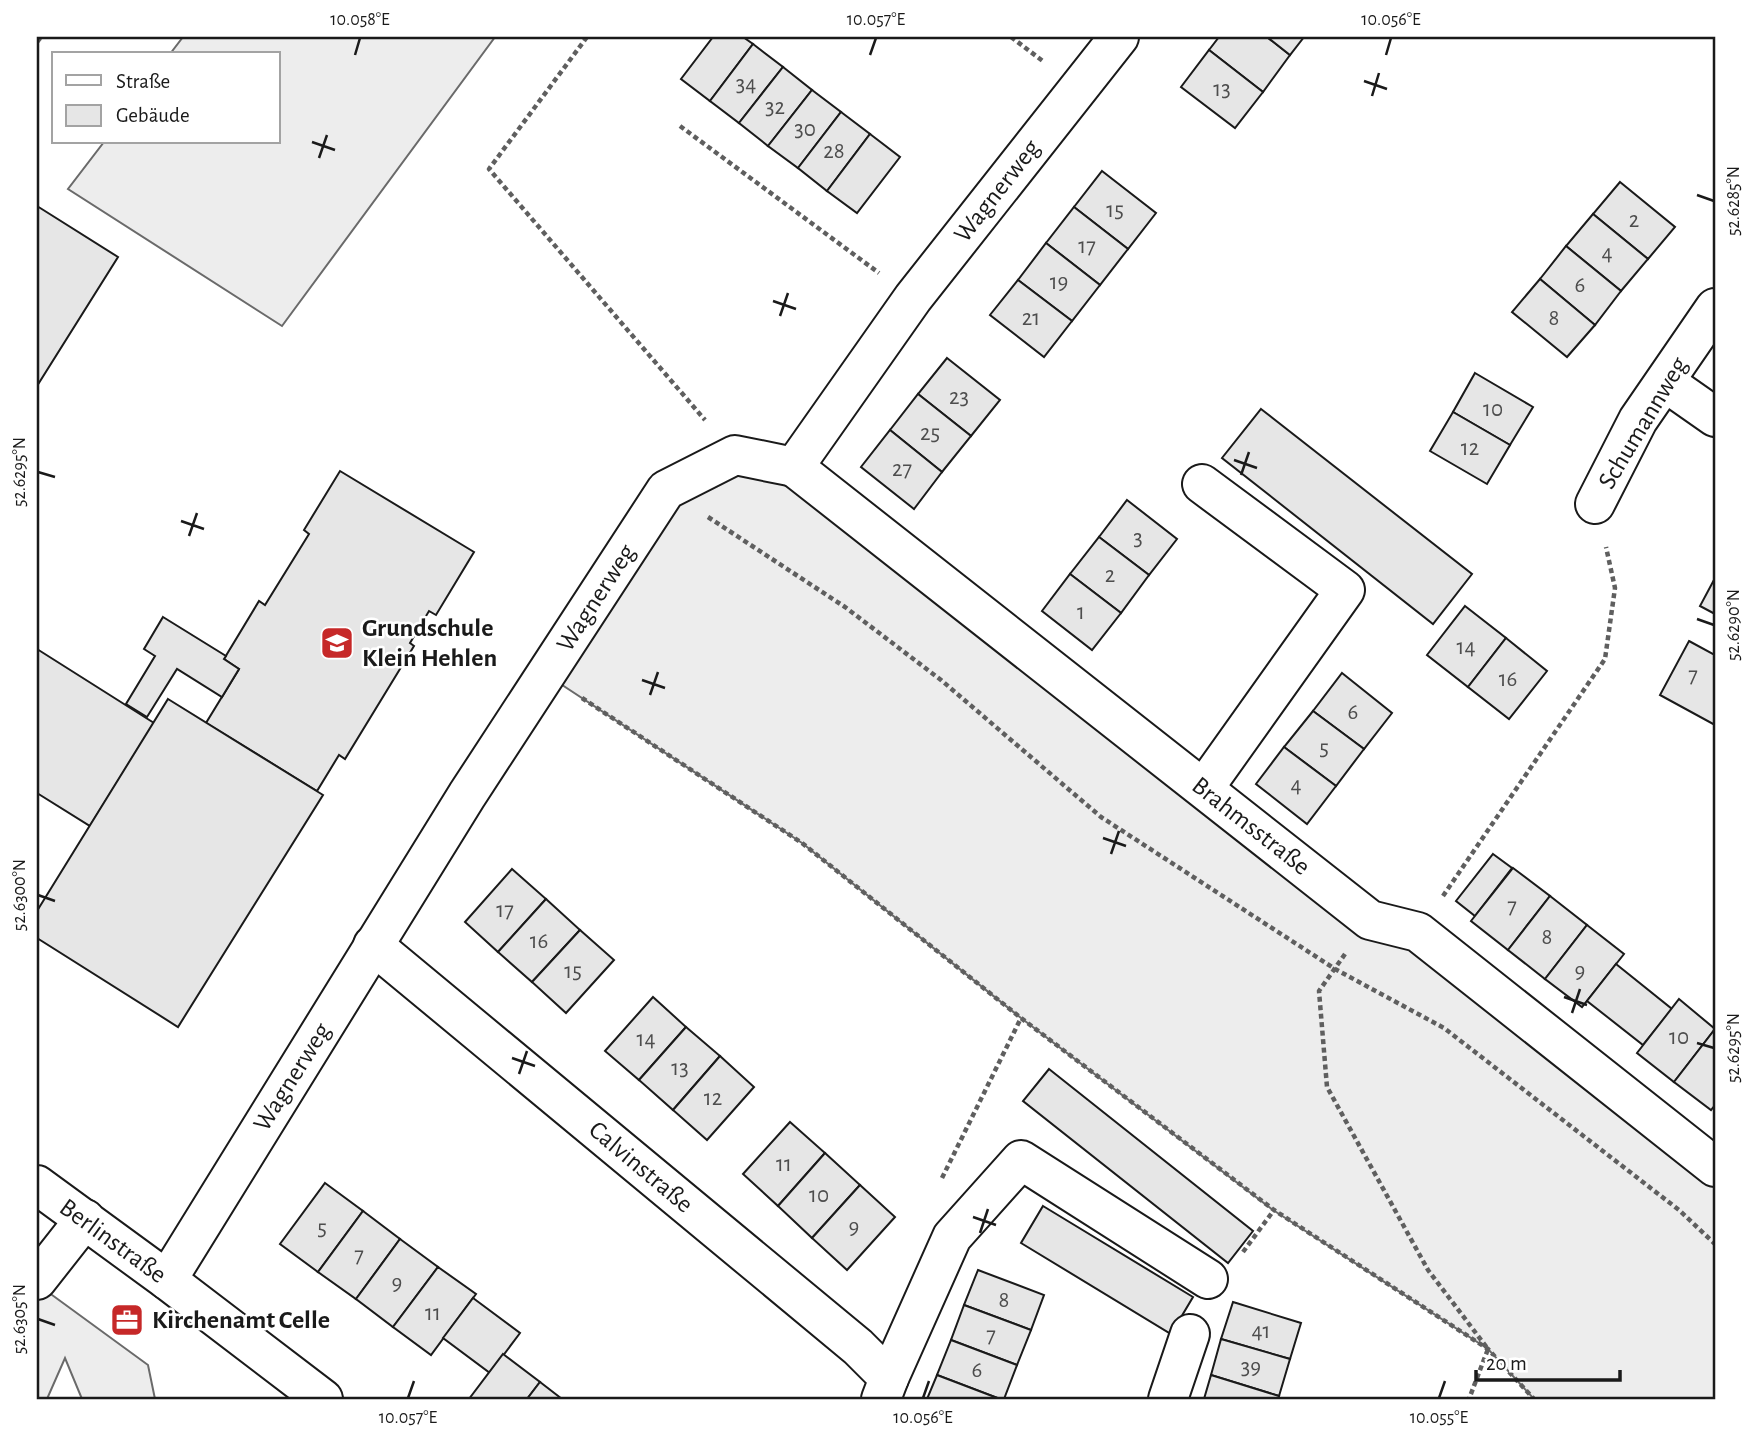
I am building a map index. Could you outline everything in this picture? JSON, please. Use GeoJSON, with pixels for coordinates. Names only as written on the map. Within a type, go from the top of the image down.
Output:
{"type":"FeatureCollection","features":[{"type":"Feature","properties":{"kind":"street","name":"Wagnerweg"},"geometry":{"type":"LineString","coordinates":[[794,467],[913,298],[1119,37]]}},
{"type":"Feature","properties":{"kind":"street","name":"Schumannweg"},"geometry":{"type":"LineString","coordinates":[[1595,504],[1638,420],[1715,309]]}},
{"type":"Feature","properties":{"kind":"street"},"geometry":{"type":"LineString","coordinates":[[1665,382],[1715,417]]}},
{"type":"Feature","properties":{"kind":"street"},"geometry":{"type":"LineString","coordinates":[[666,489],[735,455],[794,467]]}},
{"type":"Feature","properties":{"kind":"street","name":"Brahmsstraße"},"geometry":{"type":"LineString","coordinates":[[794,467],[1370,920],[1419,932],[1715,1167]]}},
{"type":"Feature","properties":{"kind":"street"},"geometry":{"type":"LineString","coordinates":[[1202,484],[1345,590],[1204,788]]}},
{"type":"Feature","properties":{"kind":"street","name":"Wagnerweg"},"geometry":{"type":"LineString","coordinates":[[167,1280],[467,795],[666,489]]}},
{"type":"Feature","properties":{"kind":"street","name":"Calvinstraße"},"geometry":{"type":"LineString","coordinates":[[373,945],[858,1347],[885,1389]]}},
{"type":"Feature","properties":{"kind":"street"},"geometry":{"type":"LineString","coordinates":[[885,1389],[952,1237],[1021,1160],[1208,1279]]}},
{"type":"Feature","properties":{"kind":"street","name":"Berlinstraße"},"geometry":{"type":"LineString","coordinates":[[37,1185],[323,1399]]}},
{"type":"Feature","properties":{"kind":"street"},"geometry":{"type":"LineString","coordinates":[[37,1280],[85,1219]]}},
{"type":"Feature","properties":{"kind":"street"},"geometry":{"type":"LineString","coordinates":[[1168,1399],[1190,1334]]}},
{"type":"Feature","properties":{"kind":"path"},"geometry":{"type":"LineString","coordinates":[[37,41],[41,37]]}},
{"type":"Feature","properties":{"kind":"path"},"geometry":{"type":"LineString","coordinates":[[587,37],[489,169],[735,455]]}},
{"type":"Feature","properties":{"kind":"path"},"geometry":{"type":"LineString","coordinates":[[680,127],[913,298]]}},
{"type":"Feature","properties":{"kind":"path"},"geometry":{"type":"LineString","coordinates":[[666,489],[845,607],[941,680],[1101,817],[1335,969],[1444,1028],[1679,1210],[1715,1244]]}},
{"type":"Feature","properties":{"kind":"path"},"geometry":{"type":"LineString","coordinates":[[1419,932],[1605,659],[1615,588],[1595,504]]}},
{"type":"Feature","properties":{"kind":"path"},"geometry":{"type":"LineString","coordinates":[[547,675],[802,843],[1021,1018],[1273,1210],[1488,1349]]}},
{"type":"Feature","properties":{"kind":"path"},"geometry":{"type":"LineString","coordinates":[[1370,920],[1319,990],[1327,1087],[1428,1270],[1488,1349],[1534,1399]]}},
{"type":"Feature","properties":{"kind":"path"},"geometry":{"type":"LineString","coordinates":[[1469,1399],[1488,1349]]}},
{"type":"Feature","properties":{"kind":"shaded area"},"geometry":{"type":"Polygon","coordinates":[[[183,37],[495,37],[282,326],[68,189],[102,144],[280,144],[280,52],[172,52],[183,37]]]}},
{"type":"Feature","properties":{"kind":"shaded area"},"geometry":{"type":"Polygon","coordinates":[[[735,455],[794,467],[1715,1167],[1715,1399],[1534,1399],[1488,1349],[1273,1210],[1021,1018],[802,843],[547,675],[666,490],[735,455]]]}},
{"type":"Feature","properties":{"kind":"shaded area"},"geometry":{"type":"Polygon","coordinates":[[[37,1284],[148,1365],[155,1399],[82,1399],[65,1358],[47,1399],[37,1399],[37,1284]]]}},
{"type":"Feature","properties":{"kind":"building"},"geometry":{"type":"Polygon","coordinates":[[[713,37],[743,37],[753,44],[710,101],[681,79],[713,37]]]}},
{"type":"Feature","properties":{"kind":"building"},"geometry":{"type":"Polygon","coordinates":[[[1219,37],[1267,37],[1290,55],[1263,92],[1209,50],[1219,37]]]}},
{"type":"Feature","properties":{"kind":"building"},"geometry":{"type":"Polygon","coordinates":[[[1267,37],[1304,37],[1290,55],[1267,37]]]}},
{"type":"Feature","properties":{"kind":"building"},"geometry":{"type":"Polygon","coordinates":[[[753,44],[783,67],[739,123],[710,101],[753,44]]]}},
{"type":"Feature","properties":{"kind":"building"},"geometry":{"type":"Polygon","coordinates":[[[1209,50],[1263,92],[1235,128],[1181,87],[1209,50]]]}},
{"type":"Feature","properties":{"kind":"building"},"geometry":{"type":"Polygon","coordinates":[[[783,67],[812,90],[768,146],[739,123],[783,67]]]}},
{"type":"Feature","properties":{"kind":"building"},"geometry":{"type":"Polygon","coordinates":[[[812,90],[841,112],[798,168],[768,146],[812,90]]]}},
{"type":"Feature","properties":{"kind":"building"},"geometry":{"type":"Polygon","coordinates":[[[841,112],[870,134],[827,191],[798,168],[841,112]]]}},
{"type":"Feature","properties":{"kind":"building"},"geometry":{"type":"Polygon","coordinates":[[[870,134],[900,157],[857,213],[827,191],[870,134]]]}},
{"type":"Feature","properties":{"kind":"building"},"geometry":{"type":"Polygon","coordinates":[[[1102,171],[1156,213],[1128,249],[1074,207],[1102,171]]]}},
{"type":"Feature","properties":{"kind":"building"},"geometry":{"type":"Polygon","coordinates":[[[1620,182],[1675,227],[1648,259],[1593,214],[1620,182]]]}},
{"type":"Feature","properties":{"kind":"building"},"geometry":{"type":"Polygon","coordinates":[[[37,206],[118,257],[37,386],[37,206]]]}},
{"type":"Feature","properties":{"kind":"building"},"geometry":{"type":"Polygon","coordinates":[[[1074,207],[1128,249],[1100,285],[1046,243],[1074,207]]]}},
{"type":"Feature","properties":{"kind":"building"},"geometry":{"type":"Polygon","coordinates":[[[1593,214],[1648,259],[1621,291],[1566,246],[1593,214]]]}},
{"type":"Feature","properties":{"kind":"building"},"geometry":{"type":"Polygon","coordinates":[[[1046,243],[1100,285],[1072,321],[1018,280],[1046,243]]]}},
{"type":"Feature","properties":{"kind":"building"},"geometry":{"type":"Polygon","coordinates":[[[1566,246],[1621,291],[1595,325],[1540,279],[1566,246]]]}},
{"type":"Feature","properties":{"kind":"building"},"geometry":{"type":"Polygon","coordinates":[[[1540,279],[1595,325],[1567,357],[1512,312],[1540,279]]]}},
{"type":"Feature","properties":{"kind":"building"},"geometry":{"type":"Polygon","coordinates":[[[1018,280],[1072,321],[1044,357],[990,315],[1018,280]]]}},
{"type":"Feature","properties":{"kind":"building"},"geometry":{"type":"Polygon","coordinates":[[[947,358],[1000,400],[971,436],[918,394],[947,358]]]}},
{"type":"Feature","properties":{"kind":"building"},"geometry":{"type":"Polygon","coordinates":[[[1475,373],[1533,407],[1510,445],[1453,412],[1475,373]]]}},
{"type":"Feature","properties":{"kind":"building"},"geometry":{"type":"Polygon","coordinates":[[[918,394],[971,436],[942,472],[890,430],[918,394]]]}},
{"type":"Feature","properties":{"kind":"building"},"geometry":{"type":"Polygon","coordinates":[[[1261,409],[1472,574],[1433,624],[1222,458],[1261,409]]]}},
{"type":"Feature","properties":{"kind":"building"},"geometry":{"type":"Polygon","coordinates":[[[1453,412],[1510,445],[1487,484],[1430,451],[1453,412]]]}},
{"type":"Feature","properties":{"kind":"building"},"geometry":{"type":"Polygon","coordinates":[[[890,430],[942,472],[914,509],[861,467],[890,430]]]}},
{"type":"Feature","properties":{"kind":"building"},"geometry":{"type":"Polygon","coordinates":[[[340,471],[474,552],[436,615],[429,611],[410,643],[414,646],[345,759],[339,755],[317,791],[206,723],[239,669],[224,659],[259,601],[265,605],[309,534],[304,530],[340,471]]]}},
{"type":"Feature","properties":{"kind":"building"},"geometry":{"type":"Polygon","coordinates":[[[1127,500],[1177,539],[1149,575],[1099,537],[1127,500]]]}},
{"type":"Feature","properties":{"kind":"building"},"geometry":{"type":"Polygon","coordinates":[[[1099,537],[1149,575],[1121,613],[1070,574],[1099,537]]]}},
{"type":"Feature","properties":{"kind":"building"},"geometry":{"type":"Polygon","coordinates":[[[1070,574],[1121,613],[1092,650],[1042,611],[1070,574]]]}},
{"type":"Feature","properties":{"kind":"building"},"geometry":{"type":"Polygon","coordinates":[[[1715,578],[1715,614],[1700,606],[1715,578]]]}},
{"type":"Feature","properties":{"kind":"building"},"geometry":{"type":"Polygon","coordinates":[[[1465,606],[1506,638],[1468,687],[1427,655],[1465,606]]]}},
{"type":"Feature","properties":{"kind":"building"},"geometry":{"type":"Polygon","coordinates":[[[163,617],[226,656],[224,659],[239,669],[222,697],[177,669],[147,717],[126,704],[155,656],[144,649],[163,617]]]}},
{"type":"Feature","properties":{"kind":"building"},"geometry":{"type":"Polygon","coordinates":[[[1506,638],[1547,671],[1509,719],[1468,687],[1506,638]]]}},
{"type":"Feature","properties":{"kind":"building"},"geometry":{"type":"Polygon","coordinates":[[[1689,641],[1715,655],[1715,725],[1660,695],[1689,641]]]}},
{"type":"Feature","properties":{"kind":"building"},"geometry":{"type":"Polygon","coordinates":[[[37,649],[154,723],[90,826],[37,793],[37,649]]]}},
{"type":"Feature","properties":{"kind":"building"},"geometry":{"type":"Polygon","coordinates":[[[1342,673],[1392,713],[1364,749],[1313,711],[1342,673]]]}},
{"type":"Feature","properties":{"kind":"building"},"geometry":{"type":"Polygon","coordinates":[[[168,699],[323,795],[178,1027],[37,938],[37,911],[168,699]]]}},
{"type":"Feature","properties":{"kind":"building"},"geometry":{"type":"Polygon","coordinates":[[[1313,711],[1364,749],[1336,786],[1284,747],[1313,711]]]}},
{"type":"Feature","properties":{"kind":"building"},"geometry":{"type":"Polygon","coordinates":[[[1284,747],[1336,786],[1307,824],[1256,784],[1284,747]]]}},
{"type":"Feature","properties":{"kind":"building"},"geometry":{"type":"Polygon","coordinates":[[[1493,854],[1512,868],[1475,916],[1456,901],[1493,854]]]}},
{"type":"Feature","properties":{"kind":"building"},"geometry":{"type":"Polygon","coordinates":[[[1513,868],[1550,896],[1508,950],[1471,921],[1513,868]]]}},
{"type":"Feature","properties":{"kind":"building"},"geometry":{"type":"Polygon","coordinates":[[[512,869],[546,899],[498,952],[465,922],[512,869]]]}},
{"type":"Feature","properties":{"kind":"building"},"geometry":{"type":"Polygon","coordinates":[[[1550,896],[1587,925],[1545,979],[1508,950],[1550,896]]]}},
{"type":"Feature","properties":{"kind":"building"},"geometry":{"type":"Polygon","coordinates":[[[546,899],[580,930],[532,982],[498,952],[546,899]]]}},
{"type":"Feature","properties":{"kind":"building"},"geometry":{"type":"Polygon","coordinates":[[[1587,925],[1624,954],[1582,1007],[1545,979],[1587,925]]]}},
{"type":"Feature","properties":{"kind":"building"},"geometry":{"type":"Polygon","coordinates":[[[580,930],[614,960],[566,1013],[532,982],[580,930]]]}},
{"type":"Feature","properties":{"kind":"building"},"geometry":{"type":"Polygon","coordinates":[[[1616,964],[1672,1009],[1643,1045],[1587,1001],[1616,964]]]}},
{"type":"Feature","properties":{"kind":"building"},"geometry":{"type":"Polygon","coordinates":[[[653,997],[686,1027],[639,1080],[605,1051],[653,997]]]}},
{"type":"Feature","properties":{"kind":"building"},"geometry":{"type":"Polygon","coordinates":[[[1679,999],[1715,1029],[1674,1082],[1637,1053],[1679,999]]]}},
{"type":"Feature","properties":{"kind":"building"},"geometry":{"type":"Polygon","coordinates":[[[686,1027],[720,1056],[673,1110],[639,1080],[686,1027]]]}},
{"type":"Feature","properties":{"kind":"building"},"geometry":{"type":"Polygon","coordinates":[[[1715,1029],[1715,1105],[1711,1110],[1674,1082],[1715,1029]]]}},
{"type":"Feature","properties":{"kind":"building"},"geometry":{"type":"Polygon","coordinates":[[[720,1056],[754,1087],[707,1140],[673,1110],[720,1056]]]}},
{"type":"Feature","properties":{"kind":"building"},"geometry":{"type":"Polygon","coordinates":[[[1049,1069],[1253,1231],[1228,1263],[1023,1101],[1049,1069]]]}},
{"type":"Feature","properties":{"kind":"building"},"geometry":{"type":"Polygon","coordinates":[[[790,1122],[825,1153],[778,1206],[743,1174],[790,1122]]]}},
{"type":"Feature","properties":{"kind":"building"},"geometry":{"type":"Polygon","coordinates":[[[825,1153],[860,1185],[812,1238],[778,1206],[825,1153]]]}},
{"type":"Feature","properties":{"kind":"building"},"geometry":{"type":"Polygon","coordinates":[[[325,1183],[363,1211],[318,1272],[280,1244],[325,1183]]]}},
{"type":"Feature","properties":{"kind":"building"},"geometry":{"type":"Polygon","coordinates":[[[860,1185],[895,1217],[847,1270],[812,1238],[860,1185]]]}},
{"type":"Feature","properties":{"kind":"building"},"geometry":{"type":"Polygon","coordinates":[[[1043,1206],[1193,1297],[1171,1334],[1021,1243],[1043,1206]]]}},
{"type":"Feature","properties":{"kind":"building"},"geometry":{"type":"Polygon","coordinates":[[[363,1211],[400,1239],[356,1299],[318,1272],[363,1211]]]}},
{"type":"Feature","properties":{"kind":"building"},"geometry":{"type":"Polygon","coordinates":[[[400,1239],[438,1267],[393,1327],[356,1299],[400,1239]]]}},
{"type":"Feature","properties":{"kind":"building"},"geometry":{"type":"Polygon","coordinates":[[[438,1267],[476,1294],[431,1355],[393,1327],[438,1267]]]}},
{"type":"Feature","properties":{"kind":"building"},"geometry":{"type":"Polygon","coordinates":[[[978,1270],[1044,1295],[1031,1330],[964,1305],[978,1270]]]}},
{"type":"Feature","properties":{"kind":"building"},"geometry":{"type":"Polygon","coordinates":[[[473,1298],[520,1333],[490,1373],[443,1338],[473,1298]]]}},
{"type":"Feature","properties":{"kind":"building"},"geometry":{"type":"Polygon","coordinates":[[[1233,1302],[1301,1323],[1290,1359],[1221,1339],[1233,1302]]]}},
{"type":"Feature","properties":{"kind":"building"},"geometry":{"type":"Polygon","coordinates":[[[964,1305],[1031,1330],[1017,1365],[951,1340],[964,1305]]]}},
{"type":"Feature","properties":{"kind":"building"},"geometry":{"type":"Polygon","coordinates":[[[1221,1339],[1290,1359],[1279,1396],[1211,1375],[1221,1339]]]}},
{"type":"Feature","properties":{"kind":"building"},"geometry":{"type":"Polygon","coordinates":[[[951,1340],[1017,1365],[1004,1399],[937,1375],[951,1340]]]}},
{"type":"Feature","properties":{"kind":"building"},"geometry":{"type":"Polygon","coordinates":[[[503,1354],[540,1382],[527,1399],[469,1399],[503,1354]]]}},
{"type":"Feature","properties":{"kind":"building"},"geometry":{"type":"Polygon","coordinates":[[[937,1375],[1000,1399],[927,1399],[937,1375]]]}},
{"type":"Feature","properties":{"kind":"building"},"geometry":{"type":"Polygon","coordinates":[[[1211,1375],[1279,1396],[1278,1399],[1204,1399],[1211,1375]]]}},
{"type":"Feature","properties":{"kind":"building"},"geometry":{"type":"Polygon","coordinates":[[[540,1382],[562,1399],[527,1399],[540,1382]]]}},
{"type":"Feature","properties":{"kind":"place","name":"Grundschule Klein Hehlen"},"geometry":{"type":"Point","coordinates":[337,643]}},
{"type":"Feature","properties":{"kind":"place","name":"Kirchenamt Celle"},"geometry":{"type":"Point","coordinates":[127,1320]}}]}
